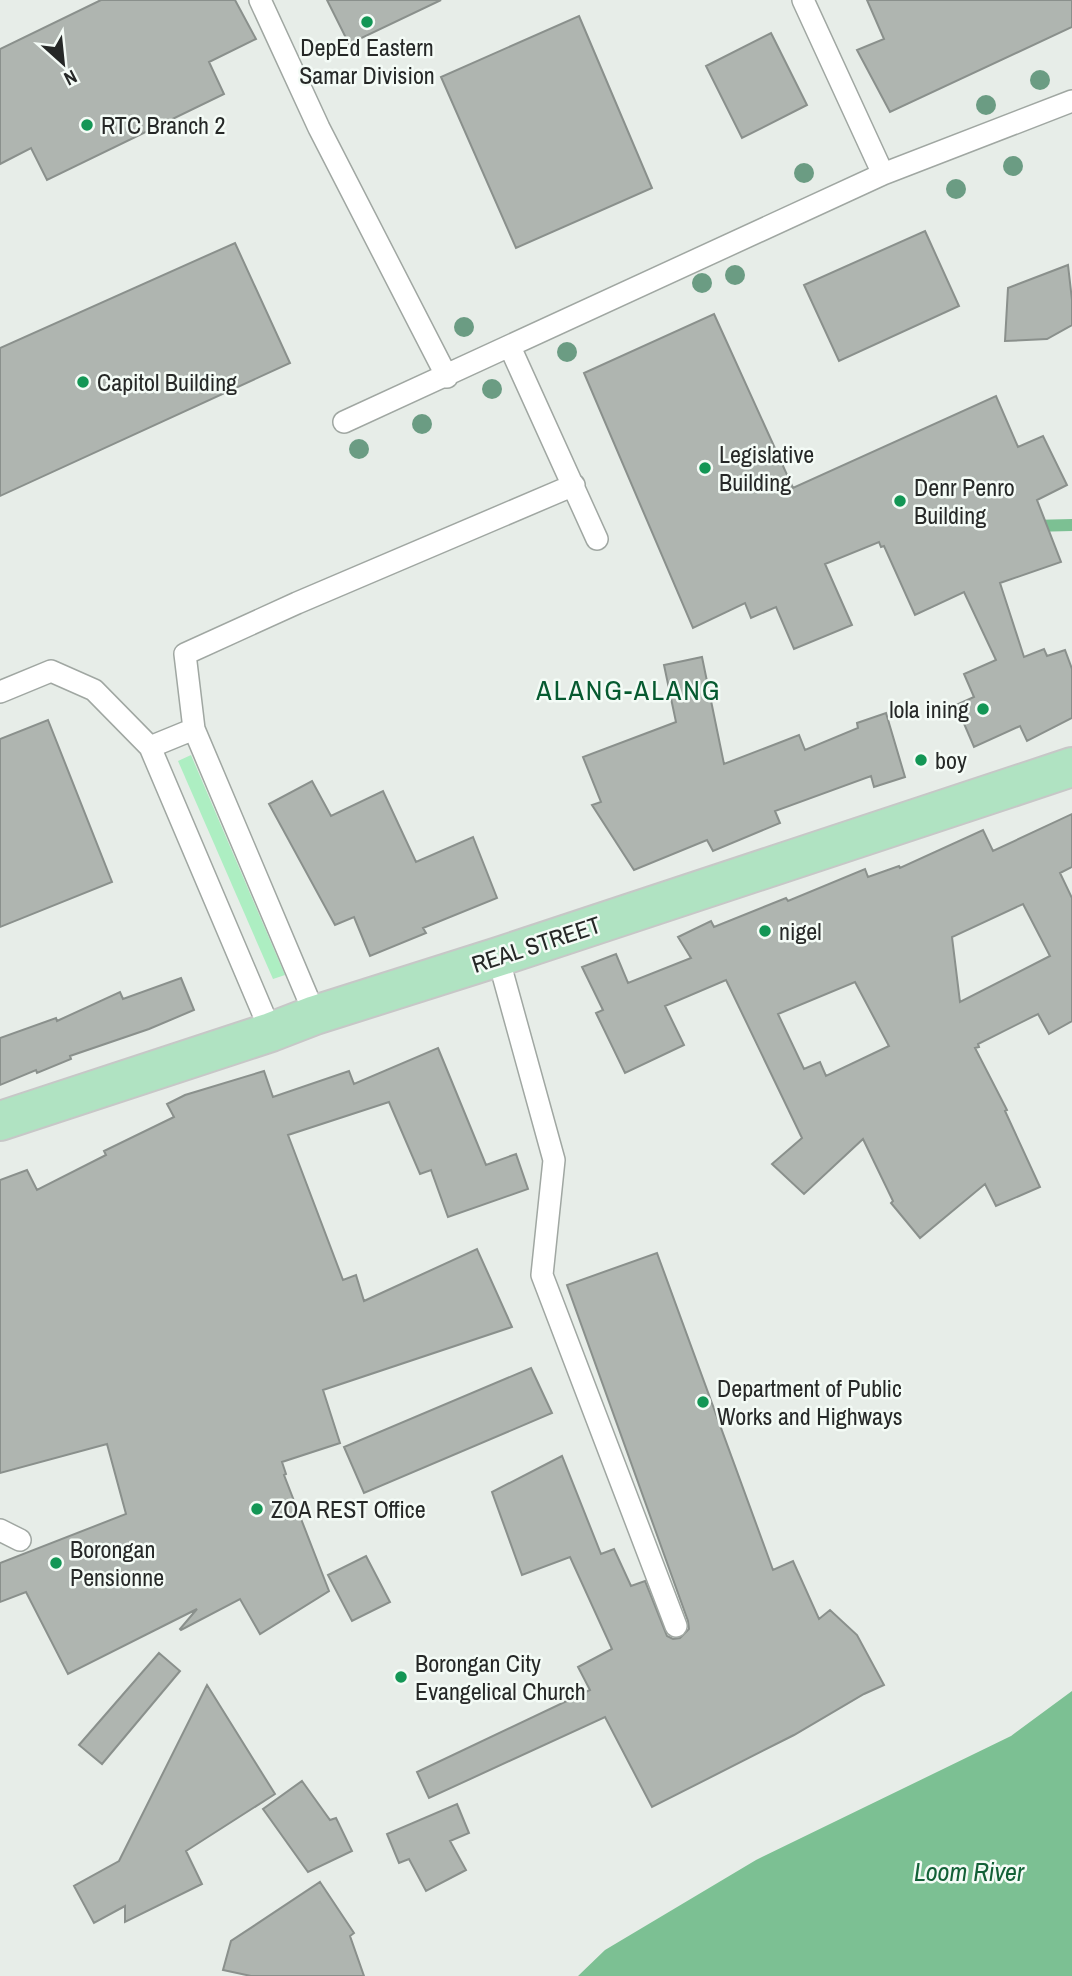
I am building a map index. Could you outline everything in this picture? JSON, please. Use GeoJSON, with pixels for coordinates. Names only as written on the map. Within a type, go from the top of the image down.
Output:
{"type":"FeatureCollection","features":[{"type":"Feature","properties":{"kind":"main road","name":"REAL STREET"},"geometry":{"type":"LineString","coordinates":[[0,1121],[1072,767]]}},
{"type":"Feature","properties":{"kind":"lane"},"geometry":{"type":"LineString","coordinates":[[260,0],[318,128],[447,377]]}},
{"type":"Feature","properties":{"kind":"lane"},"geometry":{"type":"LineString","coordinates":[[803,0],[883,174]]}},
{"type":"Feature","properties":{"kind":"lane"},"geometry":{"type":"LineString","coordinates":[[344,422],[447,377],[883,174],[1072,101]]}},
{"type":"Feature","properties":{"kind":"lane"},"geometry":{"type":"LineString","coordinates":[[510,347],[597,539]]}},
{"type":"Feature","properties":{"kind":"lane"},"geometry":{"type":"LineString","coordinates":[[315,1015],[194,729],[185,654],[297,603],[574,485]]}},
{"type":"Feature","properties":{"kind":"lane"},"geometry":{"type":"LineString","coordinates":[[0,692],[51,671],[94,690],[150,747],[271,1032]]}},
{"type":"Feature","properties":{"kind":"lane"},"geometry":{"type":"LineString","coordinates":[[150,747],[194,729]]}},
{"type":"Feature","properties":{"kind":"lane"},"geometry":{"type":"LineString","coordinates":[[498,957],[554,1160],[542,1275],[676,1626]]}},
{"type":"Feature","properties":{"kind":"lane"},"geometry":{"type":"LineString","coordinates":[[0,1530],[20,1540]]}},
{"type":"Feature","properties":{"kind":"shaded area"},"geometry":{"type":"Polygon","coordinates":[[[191,755],[285,975],[273,979],[178,761],[191,755]]]}},
{"type":"Feature","properties":{"kind":"water","name":"Loom River"},"geometry":{"type":"Polygon","coordinates":[[[1072,1691],[1072,1976],[578,1976],[605,1950],[756,1860],[1011,1736],[1072,1691]]]}},
{"type":"Feature","properties":{"kind":"building"},"geometry":{"type":"Polygon","coordinates":[[[101,0],[235,0],[256,39],[209,62],[224,94],[47,180],[31,148],[0,164],[0,49],[101,0]]]}},
{"type":"Feature","properties":{"kind":"building","name":"DepEd Eastern Samar Division"},"geometry":{"type":"Polygon","coordinates":[[[327,0],[441,0],[349,44],[327,0]]]}},
{"type":"Feature","properties":{"kind":"building"},"geometry":{"type":"Polygon","coordinates":[[[867,0],[1072,0],[1072,27],[890,112],[857,50],[884,39],[867,0]]]}},
{"type":"Feature","properties":{"kind":"building"},"geometry":{"type":"Polygon","coordinates":[[[579,16],[652,188],[516,248],[441,77],[579,16]]]}},
{"type":"Feature","properties":{"kind":"building"},"geometry":{"type":"Polygon","coordinates":[[[771,33],[807,105],[742,138],[706,66],[771,33]]]}},
{"type":"Feature","properties":{"kind":"building"},"geometry":{"type":"Polygon","coordinates":[[[925,231],[959,306],[839,361],[804,285],[925,231]]]}},
{"type":"Feature","properties":{"kind":"building"},"geometry":{"type":"Polygon","coordinates":[[[235,243],[290,363],[0,496],[0,348],[235,243]]]}},
{"type":"Feature","properties":{"kind":"building"},"geometry":{"type":"Polygon","coordinates":[[[1068,265],[1072,325],[1047,339],[1005,341],[1008,288],[1068,265]]]}},
{"type":"Feature","properties":{"kind":"building"},"geometry":{"type":"Polygon","coordinates":[[[714,314],[793,488],[996,396],[1018,447],[1043,436],[1067,485],[1037,500],[1061,562],[1000,583],[1024,657],[1044,649],[1047,656],[1065,650],[1072,669],[1072,718],[1027,741],[1020,726],[974,747],[956,705],[974,697],[964,674],[996,660],[964,592],[915,615],[884,546],[881,547],[879,542],[825,564],[852,625],[794,649],[776,607],[751,618],[745,603],[693,628],[584,373],[714,314]]]}},
{"type":"Feature","properties":{"kind":"building"},"geometry":{"type":"Polygon","coordinates":[[[702,657],[724,764],[799,735],[805,750],[858,728],[857,723],[886,713],[905,777],[874,787],[871,776],[775,811],[780,823],[713,851],[707,840],[634,870],[592,805],[601,802],[583,757],[676,722],[664,665],[702,657]]]}},
{"type":"Feature","properties":{"kind":"building"},"geometry":{"type":"Polygon","coordinates":[[[48,720],[112,882],[0,927],[0,739],[48,720]]]}},
{"type":"Feature","properties":{"kind":"building"},"geometry":{"type":"Polygon","coordinates":[[[312,781],[331,816],[383,791],[416,862],[473,837],[497,898],[423,928],[426,933],[370,956],[354,917],[335,925],[269,804],[312,781]]]}},
{"type":"Feature","properties":{"kind":"building"},"geometry":{"type":"Polygon","coordinates":[[[1072,814],[1072,867],[1060,873],[1072,898],[1072,1021],[1049,1034],[1038,1014],[975,1048],[1007,1110],[1005,1111],[1040,1187],[996,1206],[985,1184],[920,1238],[891,1203],[893,1201],[863,1139],[804,1194],[772,1164],[802,1138],[726,980],[665,1006],[684,1045],[625,1073],[596,1013],[603,1010],[582,967],[616,954],[628,983],[691,958],[678,937],[711,921],[714,927],[786,898],[788,901],[865,869],[868,877],[899,866],[900,868],[983,830],[993,851],[1072,814]],[[1023,904],[952,937],[960,1002],[1050,956],[1023,904]],[[855,982],[778,1014],[804,1069],[820,1062],[826,1076],[889,1046],[855,982]]]}},
{"type":"Feature","properties":{"kind":"building"},"geometry":{"type":"Polygon","coordinates":[[[181,978],[194,1010],[149,1029],[70,1056],[71,1059],[37,1073],[36,1070],[0,1085],[0,1038],[56,1018],[57,1021],[120,992],[123,999],[181,978]]]}},
{"type":"Feature","properties":{"kind":"building"},"geometry":{"type":"Polygon","coordinates":[[[438,1048],[486,1165],[516,1154],[528,1189],[448,1217],[431,1170],[420,1174],[389,1102],[288,1135],[343,1280],[356,1275],[364,1301],[477,1249],[512,1327],[323,1390],[340,1443],[282,1462],[286,1474],[284,1475],[329,1591],[260,1634],[240,1599],[181,1630],[197,1609],[68,1674],[26,1592],[0,1602],[0,1563],[126,1514],[107,1444],[0,1473],[0,1180],[27,1170],[37,1190],[106,1155],[104,1151],[174,1117],[167,1104],[185,1095],[264,1071],[273,1097],[349,1071],[354,1084],[438,1048]]]}},
{"type":"Feature","properties":{"kind":"building"},"geometry":{"type":"Polygon","coordinates":[[[657,1253],[773,1570],[793,1561],[819,1619],[830,1610],[857,1635],[884,1685],[794,1735],[652,1807],[605,1717],[429,1798],[417,1772],[590,1690],[578,1667],[612,1649],[570,1557],[522,1575],[492,1492],[562,1456],[601,1554],[614,1549],[631,1586],[645,1581],[667,1636],[680,1638],[689,1629],[567,1285],[657,1253]]]}},
{"type":"Feature","properties":{"kind":"building"},"geometry":{"type":"Polygon","coordinates":[[[531,1368],[552,1413],[364,1493],[344,1447],[531,1368]]]}},
{"type":"Feature","properties":{"kind":"building"},"geometry":{"type":"Polygon","coordinates":[[[366,1556],[390,1602],[352,1621],[328,1575],[366,1556]]]}},
{"type":"Feature","properties":{"kind":"building"},"geometry":{"type":"Polygon","coordinates":[[[159,1653],[180,1671],[102,1764],[79,1745],[159,1653]]]}},
{"type":"Feature","properties":{"kind":"building"},"geometry":{"type":"Polygon","coordinates":[[[207,1685],[275,1794],[186,1851],[202,1884],[125,1922],[125,1906],[94,1923],[74,1886],[119,1861],[207,1685]]]}},
{"type":"Feature","properties":{"kind":"building"},"geometry":{"type":"Polygon","coordinates":[[[302,1781],[330,1820],[336,1818],[352,1851],[308,1872],[263,1809],[302,1781]]]}},
{"type":"Feature","properties":{"kind":"building"},"geometry":{"type":"Polygon","coordinates":[[[457,1804],[469,1833],[450,1841],[466,1870],[426,1891],[409,1859],[399,1863],[387,1834],[457,1804]]]}},
{"type":"Feature","properties":{"kind":"building"},"geometry":{"type":"Polygon","coordinates":[[[320,1882],[354,1933],[350,1936],[364,1976],[251,1976],[223,1970],[231,1941],[320,1882]]]}},
{"type":"Feature","properties":{"kind":"waterway"},"geometry":{"type":"LineString","coordinates":[[1031,526],[1072,525]]}},
{"type":"Feature","properties":{"kind":"place","name":"DepEd Eastern Samar Division"},"geometry":{"type":"Point","coordinates":[367,22]}},
{"type":"Feature","properties":{"kind":"place","name":"RTC Branch 2"},"geometry":{"type":"Point","coordinates":[87,125]}},
{"type":"Feature","properties":{"kind":"place","name":"Capitol Building"},"geometry":{"type":"Point","coordinates":[83,382]}},
{"type":"Feature","properties":{"kind":"place","name":"Legislative Building"},"geometry":{"type":"Point","coordinates":[705,468]}},
{"type":"Feature","properties":{"kind":"place","name":"Denr Penro Building"},"geometry":{"type":"Point","coordinates":[900,501]}},
{"type":"Feature","properties":{"kind":"place","name":"lola ining"},"geometry":{"type":"Point","coordinates":[983,709]}},
{"type":"Feature","properties":{"kind":"place","name":"boy"},"geometry":{"type":"Point","coordinates":[921,760]}},
{"type":"Feature","properties":{"kind":"place","name":"nigel"},"geometry":{"type":"Point","coordinates":[765,931]}},
{"type":"Feature","properties":{"kind":"place","name":"Department of Public Works and Highways"},"geometry":{"type":"Point","coordinates":[703,1402]}},
{"type":"Feature","properties":{"kind":"place","name":"ZOA REST Office"},"geometry":{"type":"Point","coordinates":[257,1509]}},
{"type":"Feature","properties":{"kind":"place","name":"Borongan Pensionne"},"geometry":{"type":"Point","coordinates":[56,1563]}},
{"type":"Feature","properties":{"kind":"place","name":"Borongan City Evangelical Church"},"geometry":{"type":"Point","coordinates":[401,1677]}},
{"type":"Feature","properties":{"kind":"district","name":"ALANG-ALANG"},"geometry":{"type":"Point","coordinates":[629,690]}}]}
